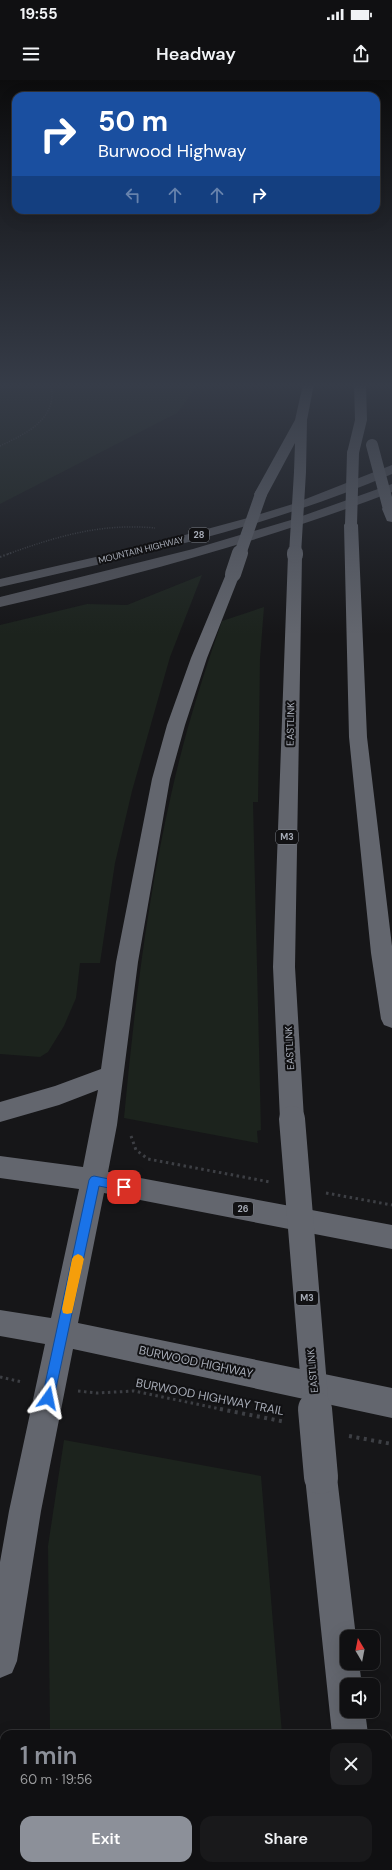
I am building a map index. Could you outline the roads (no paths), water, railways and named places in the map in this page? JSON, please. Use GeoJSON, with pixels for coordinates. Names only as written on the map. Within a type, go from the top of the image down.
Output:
{"type":"FeatureCollection","features":[{"type":"Feature","properties":{"kind":"highway"},"geometry":{"type":"LineString","coordinates":[[0,1662],[25,1511],[105,1125],[127,962],[160,779],[199,658],[261,494],[275,468]]}},
{"type":"Feature","properties":{"kind":"highway","name":"EASTLINK"},"geometry":{"type":"LineString","coordinates":[[300,468],[295,555],[284,967],[292,1119],[321,1477],[343,1678]]}},
{"type":"Feature","properties":{"kind":"highway"},"geometry":{"type":"LineString","coordinates":[[353,468],[351,525],[358,737],[382,953],[392,1019]]}},
{"type":"Feature","properties":{"kind":"highway"},"geometry":{"type":"LineString","coordinates":[[378,468],[391,514]]}},
{"type":"Feature","properties":{"kind":"highway"},"geometry":{"type":"LineString","coordinates":[[0,1112],[59,1095],[111,1075]]}},
{"type":"Feature","properties":{"kind":"highway","name":"26"},"geometry":{"type":"LineString","coordinates":[[0,1167],[94,1180],[170,1196],[392,1237]]}},
{"type":"Feature","properties":{"kind":"highway","name":"BURWOOD HIGHWAY"},"geometry":{"type":"LineString","coordinates":[[0,1323],[62,1333],[392,1403]]}},
{"type":"Feature","properties":{"kind":"highway","name":"EASTLINK"},"geometry":{"type":"LineString","coordinates":[[348,1718],[349,1730]]}},
{"type":"Feature","properties":{"kind":"main road","name":"MOUNTAIN HIGHWAY"},"geometry":{"type":"LineString","coordinates":[[0,583],[166,544],[241,524],[318,499],[392,469]]}},
{"type":"Feature","properties":{"kind":"main road","name":"MOUNTAIN HIGHWAY"},"geometry":{"type":"LineString","coordinates":[[0,602],[132,570],[229,544],[293,524],[392,488]]}}]}
